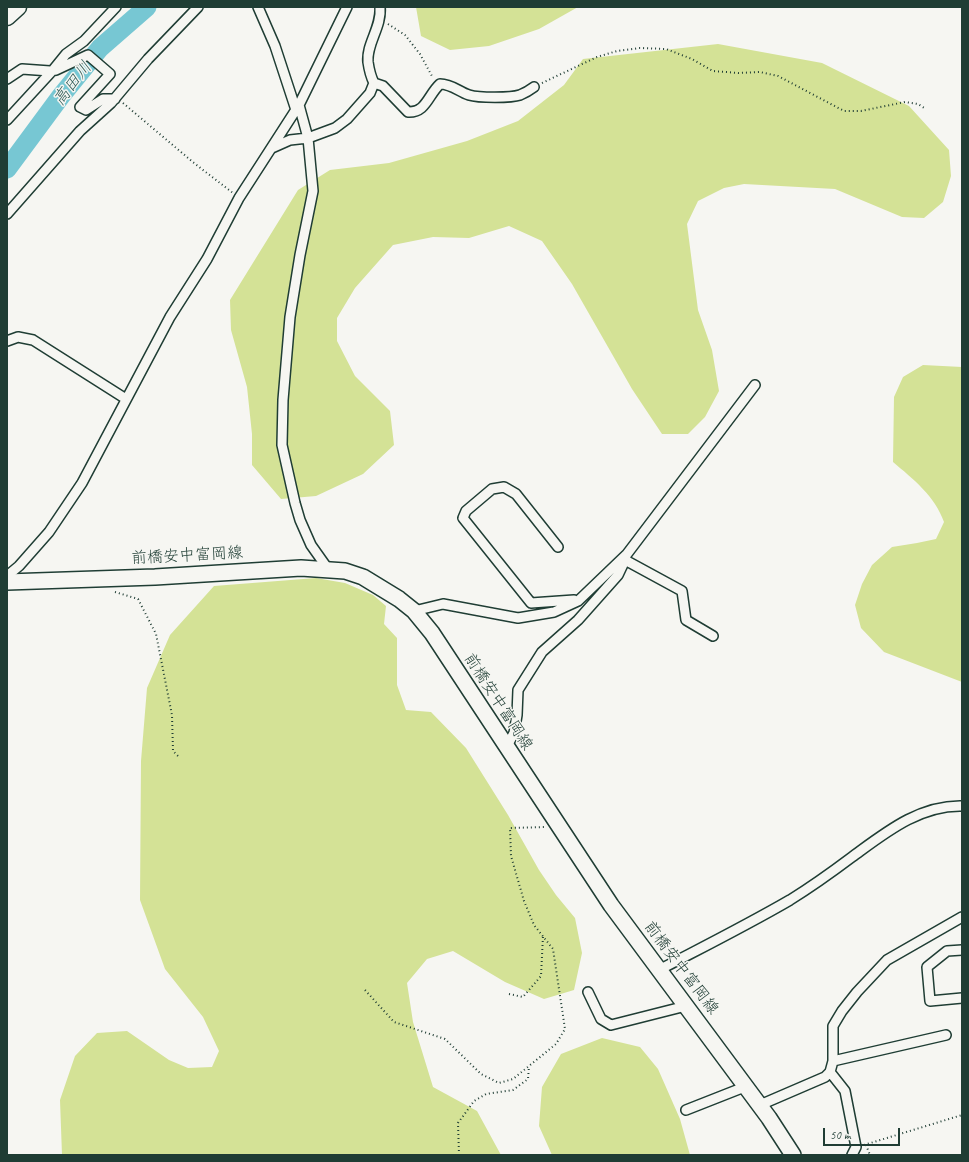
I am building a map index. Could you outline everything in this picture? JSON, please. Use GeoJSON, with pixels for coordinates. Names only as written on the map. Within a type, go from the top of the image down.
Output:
{"type":"FeatureCollection","features":[{"type":"Feature","properties":{"kind":"highway"},"geometry":{"type":"LineString","coordinates":[[7,17],[18,7]]}},
{"type":"Feature","properties":{"kind":"main road","name":"前橋安中富岡線"},"geometry":{"type":"LineString","coordinates":[[7,582],[155,577],[302,568],[345,571],[363,577],[383,588],[414,612],[432,633],[612,904],[659,970],[760,1105],[783,1137],[793,1155]]}},
{"type":"Feature","properties":{"kind":"street"},"geometry":{"type":"LineString","coordinates":[[7,120],[66,54],[84,41],[116,7]]}},
{"type":"Feature","properties":{"kind":"street"},"geometry":{"type":"LineString","coordinates":[[7,214],[80,131],[115,98],[148,58],[198,7]]}},
{"type":"Feature","properties":{"kind":"street"},"geometry":{"type":"LineString","coordinates":[[258,7],[275,46],[308,138],[313,191],[300,255],[290,317],[283,400],[282,445],[300,520],[311,545],[328,569]]}},
{"type":"Feature","properties":{"kind":"street"},"geometry":{"type":"LineString","coordinates":[[7,576],[11,568],[49,532],[82,483],[170,317],[207,259],[240,198],[298,108],[347,7]]}},
{"type":"Feature","properties":{"kind":"street"},"geometry":{"type":"LineString","coordinates":[[272,148],[290,140],[308,138],[335,128],[347,119],[370,93],[374,83],[368,61],[369,52],[380,11]]}},
{"type":"Feature","properties":{"kind":"street"},"geometry":{"type":"LineString","coordinates":[[7,78],[22,69],[53,70],[88,55],[110,74],[80,107],[86,110],[103,99],[115,98]]}},
{"type":"Feature","properties":{"kind":"street"},"geometry":{"type":"LineString","coordinates":[[374,83],[382,86],[408,112],[416,112],[421,109],[440,84],[447,84],[470,96],[485,97],[507,97],[520,95],[534,88]]}},
{"type":"Feature","properties":{"kind":"street"},"geometry":{"type":"LineString","coordinates":[[7,341],[18,337],[33,340],[126,399]]}},
{"type":"Feature","properties":{"kind":"street"},"geometry":{"type":"LineString","coordinates":[[414,612],[443,604],[518,618],[554,612],[578,600],[626,557],[755,385]]}},
{"type":"Feature","properties":{"kind":"street"},"geometry":{"type":"LineString","coordinates":[[558,547],[516,494],[504,487],[492,489],[466,511],[463,518],[531,603],[578,600]]}},
{"type":"Feature","properties":{"kind":"street"},"geometry":{"type":"LineString","coordinates":[[626,557],[682,591],[686,620],[713,636]]}},
{"type":"Feature","properties":{"kind":"street"},"geometry":{"type":"LineString","coordinates":[[506,746],[514,733],[517,715],[518,690],[542,652],[578,620],[588,609],[618,575],[626,557]]}},
{"type":"Feature","properties":{"kind":"street"},"geometry":{"type":"LineString","coordinates":[[659,970],[742,927],[791,898],[834,871],[899,824],[920,813],[950,805],[962,806]]}},
{"type":"Feature","properties":{"kind":"street"},"geometry":{"type":"LineString","coordinates":[[760,1105],[825,1077],[830,1072],[833,1061],[833,1026],[842,1010],[857,992],[887,960],[962,917]]}},
{"type":"Feature","properties":{"kind":"street"},"geometry":{"type":"LineString","coordinates":[[962,950],[947,951],[927,967],[930,1001],[962,998]]}},
{"type":"Feature","properties":{"kind":"street"},"geometry":{"type":"LineString","coordinates":[[588,992],[601,1019],[611,1025],[686,1006]]}},
{"type":"Feature","properties":{"kind":"street"},"geometry":{"type":"LineString","coordinates":[[833,1061],[946,1035]]}},
{"type":"Feature","properties":{"kind":"street"},"geometry":{"type":"LineString","coordinates":[[830,1072],[845,1091],[854,1151]]}},
{"type":"Feature","properties":{"kind":"street"},"geometry":{"type":"LineString","coordinates":[[686,1110],[746,1086]]}},
{"type":"Feature","properties":{"kind":"path"},"geometry":{"type":"LineString","coordinates":[[380,11],[385,22],[405,35],[420,54],[433,78],[440,84]]}},
{"type":"Feature","properties":{"kind":"path"},"geometry":{"type":"LineString","coordinates":[[534,88],[597,57],[617,51],[640,48],[666,49],[692,59],[713,72],[760,72],[778,76],[844,111],[861,111],[905,102],[918,104],[926,109]]}},
{"type":"Feature","properties":{"kind":"path"},"geometry":{"type":"LineString","coordinates":[[115,98],[194,163],[240,198]]}},
{"type":"Feature","properties":{"kind":"path"},"geometry":{"type":"LineString","coordinates":[[112,591],[138,599],[156,634],[172,715],[173,751],[179,757]]}},
{"type":"Feature","properties":{"kind":"path"},"geometry":{"type":"LineString","coordinates":[[365,990],[394,1022],[445,1039],[481,1074],[499,1083],[513,1079],[556,1044],[565,1029],[553,949],[534,925],[524,901],[511,856],[510,828],[560,826]]}},
{"type":"Feature","properties":{"kind":"path"},"geometry":{"type":"LineString","coordinates":[[509,994],[523,997],[541,976],[543,936]]}},
{"type":"Feature","properties":{"kind":"path"},"geometry":{"type":"LineString","coordinates":[[459,1155],[458,1123],[474,1101],[486,1094],[514,1090],[528,1079],[529,1066]]}},
{"type":"Feature","properties":{"kind":"path"},"geometry":{"type":"LineString","coordinates":[[854,1151],[866,1144],[962,1115]]}},
{"type":"Feature","properties":{"kind":"path"},"geometry":{"type":"LineString","coordinates":[[866,1144],[870,1155]]}},
{"type":"Feature","properties":{"kind":"green space"},"geometry":{"type":"Polygon","coordinates":[[[416,7],[578,7],[539,29],[489,46],[450,50],[421,36],[416,7]]]}},
{"type":"Feature","properties":{"kind":"green space"},"geometry":{"type":"Polygon","coordinates":[[[718,44],[822,63],[909,106],[949,150],[951,176],[943,202],[924,218],[902,217],[835,189],[744,184],[724,188],[698,201],[687,224],[698,310],[712,350],[719,391],[705,417],[688,434],[662,434],[632,389],[572,284],[542,241],[509,226],[469,238],[433,237],[393,245],[355,288],[337,318],[337,341],[355,376],[390,411],[394,445],[363,474],[316,496],[281,499],[252,465],[252,434],[247,387],[231,330],[230,300],[298,190],[330,170],[389,163],[467,141],[518,121],[564,85],[583,59],[718,44]]]}},
{"type":"Feature","properties":{"kind":"green space"},"geometry":{"type":"Polygon","coordinates":[[[923,365],[962,367],[962,682],[884,652],[861,628],[855,605],[862,584],[872,565],[892,547],[936,539],[944,522],[929,496],[916,482],[893,462],[894,397],[903,377],[923,365]]]}},
{"type":"Feature","properties":{"kind":"green space"},"geometry":{"type":"Polygon","coordinates":[[[316,578],[345,583],[373,595],[386,606],[384,624],[397,638],[397,685],[406,710],[431,712],[466,748],[508,815],[539,870],[556,895],[575,918],[582,953],[574,990],[544,999],[505,982],[453,951],[427,959],[407,983],[413,1022],[433,1087],[477,1111],[501,1155],[62,1155],[60,1100],[75,1056],[97,1033],[127,1031],[169,1060],[188,1068],[212,1067],[219,1051],[203,1017],[165,969],[140,900],[141,761],[147,688],[170,635],[214,586],[316,578]]]}},
{"type":"Feature","properties":{"kind":"green space"},"geometry":{"type":"Polygon","coordinates":[[[602,1038],[640,1047],[658,1069],[680,1119],[690,1155],[552,1155],[539,1126],[542,1087],[561,1054],[602,1038]]]}},
{"type":"Feature","properties":{"kind":"waterway","name":"高田川"},"geometry":{"type":"LineString","coordinates":[[7,169],[61,96],[100,48],[147,7]]}}]}
